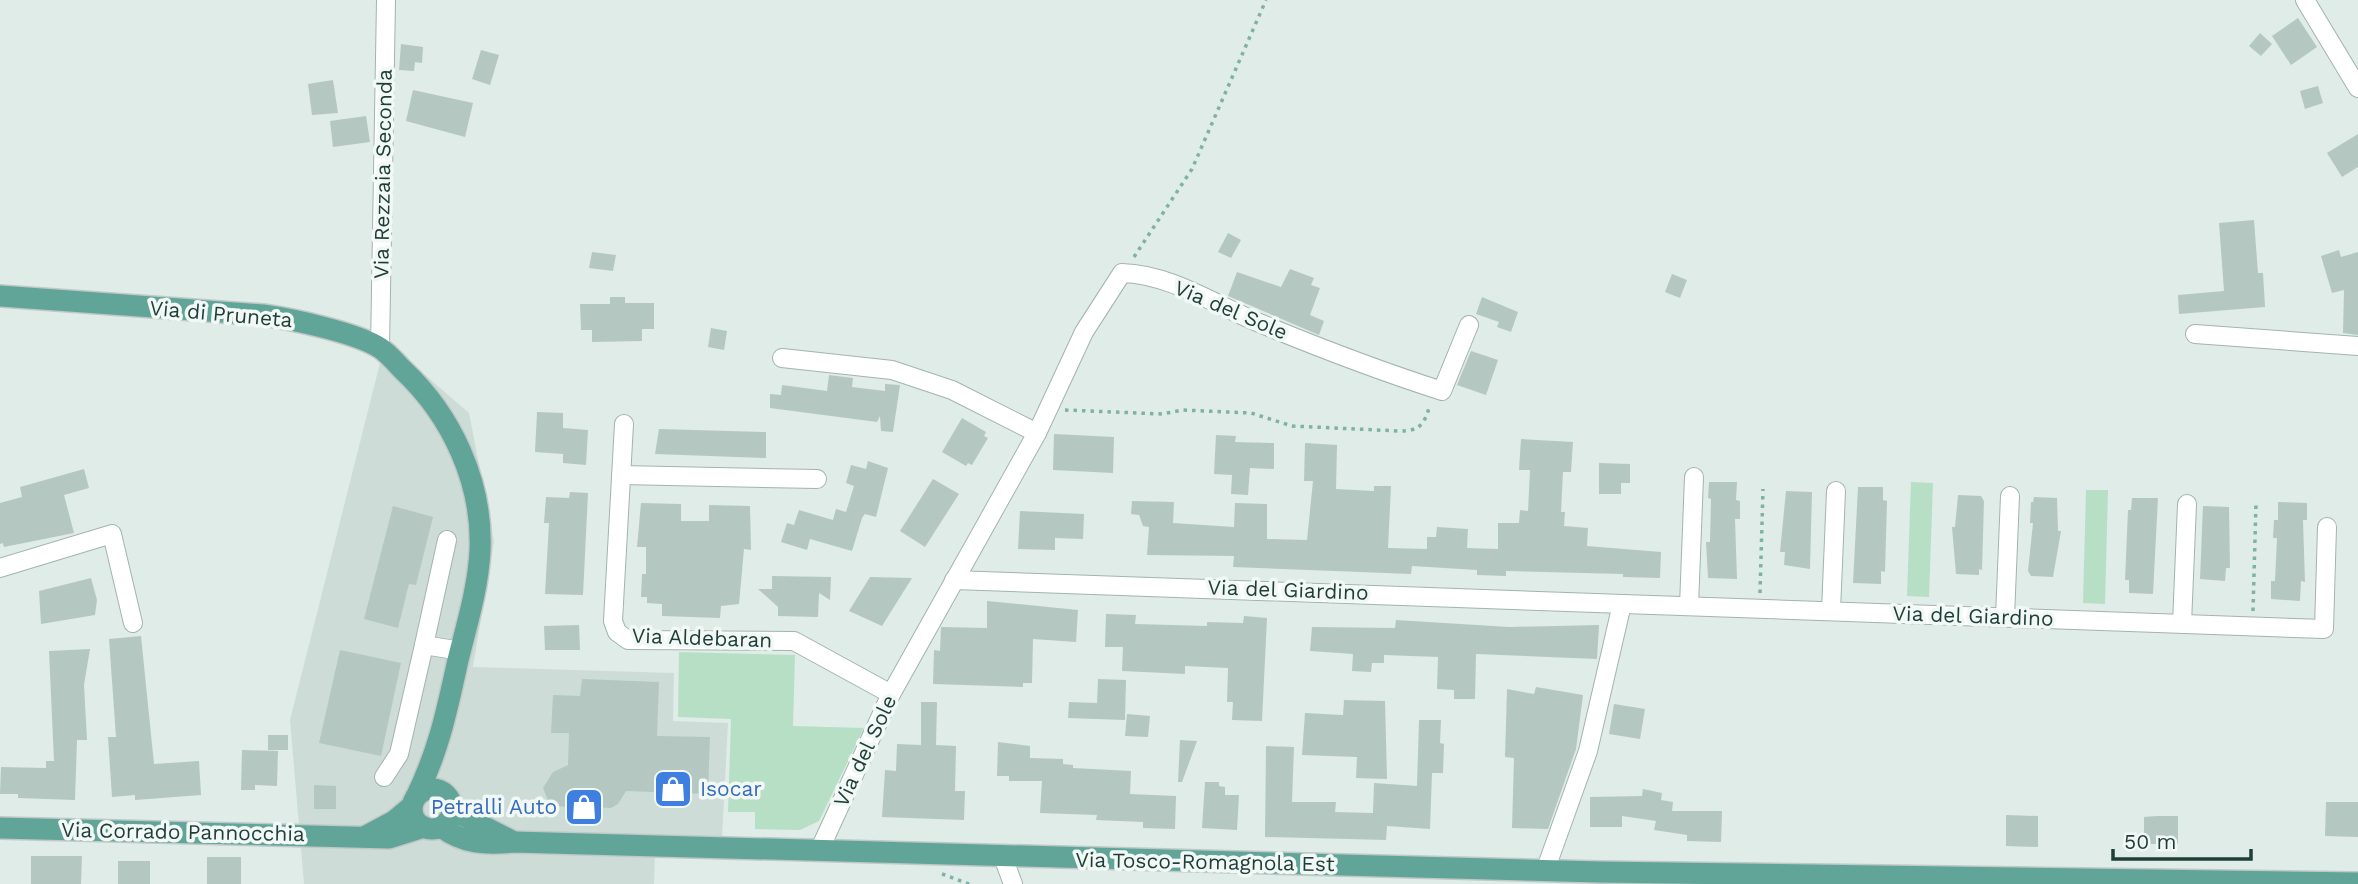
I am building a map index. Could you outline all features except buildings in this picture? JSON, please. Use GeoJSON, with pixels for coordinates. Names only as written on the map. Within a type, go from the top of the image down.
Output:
{"type":"FeatureCollection","features":[{"type":"Feature","properties":{"kind":"main road","name":"Via di Pruneta"},"geometry":{"type":"LineString","coordinates":[[0,296],[263,315],[298,320],[380,348],[418,384],[450,427],[468,471],[476,509],[480,549],[477,580],[439,748],[414,801]]}},
{"type":"Feature","properties":{"kind":"main road","name":"Via di Pruneta"},"geometry":{"type":"LineString","coordinates":[[439,748],[442,815]]}},
{"type":"Feature","properties":{"kind":"main road"},"geometry":{"type":"LineString","coordinates":[[366,836],[394,821],[414,801],[433,788],[442,815],[415,819],[414,801]]}},
{"type":"Feature","properties":{"kind":"main road","name":"Via Tosco-Romagnola Est"},"geometry":{"type":"LineString","coordinates":[[442,815],[469,842],[1545,871],[2358,883]]}},
{"type":"Feature","properties":{"kind":"main road","name":"Via Corrado Pannocchia"},"geometry":{"type":"LineString","coordinates":[[0,828],[389,838],[442,815]]}},
{"type":"Feature","properties":{"kind":"street","name":"Via Rezzaia Seconda"},"geometry":{"type":"LineString","coordinates":[[380,348],[386,0]]}},
{"type":"Feature","properties":{"kind":"street"},"geometry":{"type":"LineString","coordinates":[[2305,0],[2358,88]]}},
{"type":"Feature","properties":{"kind":"street","name":"Via del Sole"},"geometry":{"type":"LineString","coordinates":[[819,851],[891,694],[1037,433],[1084,332],[1122,273],[1141,274],[1196,294],[1283,333],[1436,389]]}},
{"type":"Feature","properties":{"kind":"street"},"geometry":{"type":"LineString","coordinates":[[1436,389],[1442,391],[1469,325]]}},
{"type":"Feature","properties":{"kind":"street"},"geometry":{"type":"LineString","coordinates":[[2194,334],[2358,346]]}},
{"type":"Feature","properties":{"kind":"street"},"geometry":{"type":"LineString","coordinates":[[782,358],[892,370],[952,390],[1037,433]]}},
{"type":"Feature","properties":{"kind":"street","name":"Via Aldebaran"},"geometry":{"type":"LineString","coordinates":[[624,424],[613,621],[617,632],[628,640],[794,641],[891,694]]}},
{"type":"Feature","properties":{"kind":"street"},"geometry":{"type":"LineString","coordinates":[[621,475],[817,479]]}},
{"type":"Feature","properties":{"kind":"street"},"geometry":{"type":"LineString","coordinates":[[1689,606],[1694,477]]}},
{"type":"Feature","properties":{"kind":"street"},"geometry":{"type":"LineString","coordinates":[[1831,611],[1836,491]]}},
{"type":"Feature","properties":{"kind":"street"},"geometry":{"type":"LineString","coordinates":[[2005,617],[2010,496]]}},
{"type":"Feature","properties":{"kind":"street"},"geometry":{"type":"LineString","coordinates":[[2182,624],[2187,504]]}},
{"type":"Feature","properties":{"kind":"street","name":"Via del Giardino"},"geometry":{"type":"LineString","coordinates":[[954,580],[2324,629],[2327,527]]}},
{"type":"Feature","properties":{"kind":"street"},"geometry":{"type":"LineString","coordinates":[[0,568],[112,534],[133,623]]}},
{"type":"Feature","properties":{"kind":"street"},"geometry":{"type":"LineString","coordinates":[[384,777],[399,754],[447,540]]}},
{"type":"Feature","properties":{"kind":"street"},"geometry":{"type":"LineString","coordinates":[[1545,871],[1588,751],[1622,604]]}},
{"type":"Feature","properties":{"kind":"street"},"geometry":{"type":"LineString","coordinates":[[424,645],[461,651]]}},
{"type":"Feature","properties":{"kind":"street"},"geometry":{"type":"LineString","coordinates":[[1003,857],[1013,884]]}},
{"type":"Feature","properties":{"kind":"path"},"geometry":{"type":"LineString","coordinates":[[1122,273],[1192,169],[1266,0]]}},
{"type":"Feature","properties":{"kind":"path"},"geometry":{"type":"LineString","coordinates":[[1049,409],[1086,413],[1162,414],[1183,410],[1251,413],[1292,426],[1415,431],[1424,425],[1436,389]]}},
{"type":"Feature","properties":{"kind":"path"},"geometry":{"type":"LineString","coordinates":[[1759,609],[1763,489]]}},
{"type":"Feature","properties":{"kind":"path"},"geometry":{"type":"LineString","coordinates":[[2253,627],[2256,503]]}},
{"type":"Feature","properties":{"kind":"shaded area"},"geometry":{"type":"Polygon","coordinates":[[[381,359],[409,361],[469,413],[494,541],[473,667],[674,673],[673,721],[728,723],[721,857],[655,855],[654,884],[304,884],[290,720],[381,359]]]}},
{"type":"Feature","properties":{"kind":"green space"},"geometry":{"type":"Polygon","coordinates":[[[1911,482],[1933,483],[1929,597],[1907,596],[1911,482]]]}},
{"type":"Feature","properties":{"kind":"green space"},"geometry":{"type":"Polygon","coordinates":[[[2086,490],[2108,490],[2105,604],[2083,603],[2086,490]]]}},
{"type":"Feature","properties":{"kind":"green space"},"geometry":{"type":"Polygon","coordinates":[[[679,652],[795,655],[793,726],[864,728],[819,821],[800,830],[755,829],[755,812],[728,812],[731,719],[678,717],[679,652]]]}},
{"type":"Feature","properties":{"kind":"place","name":"Isocar"},"geometry":{"type":"Point","coordinates":[673,789]}},
{"type":"Feature","properties":{"kind":"place","name":"Petralli Auto"},"geometry":{"type":"Point","coordinates":[584,807]}}]}
